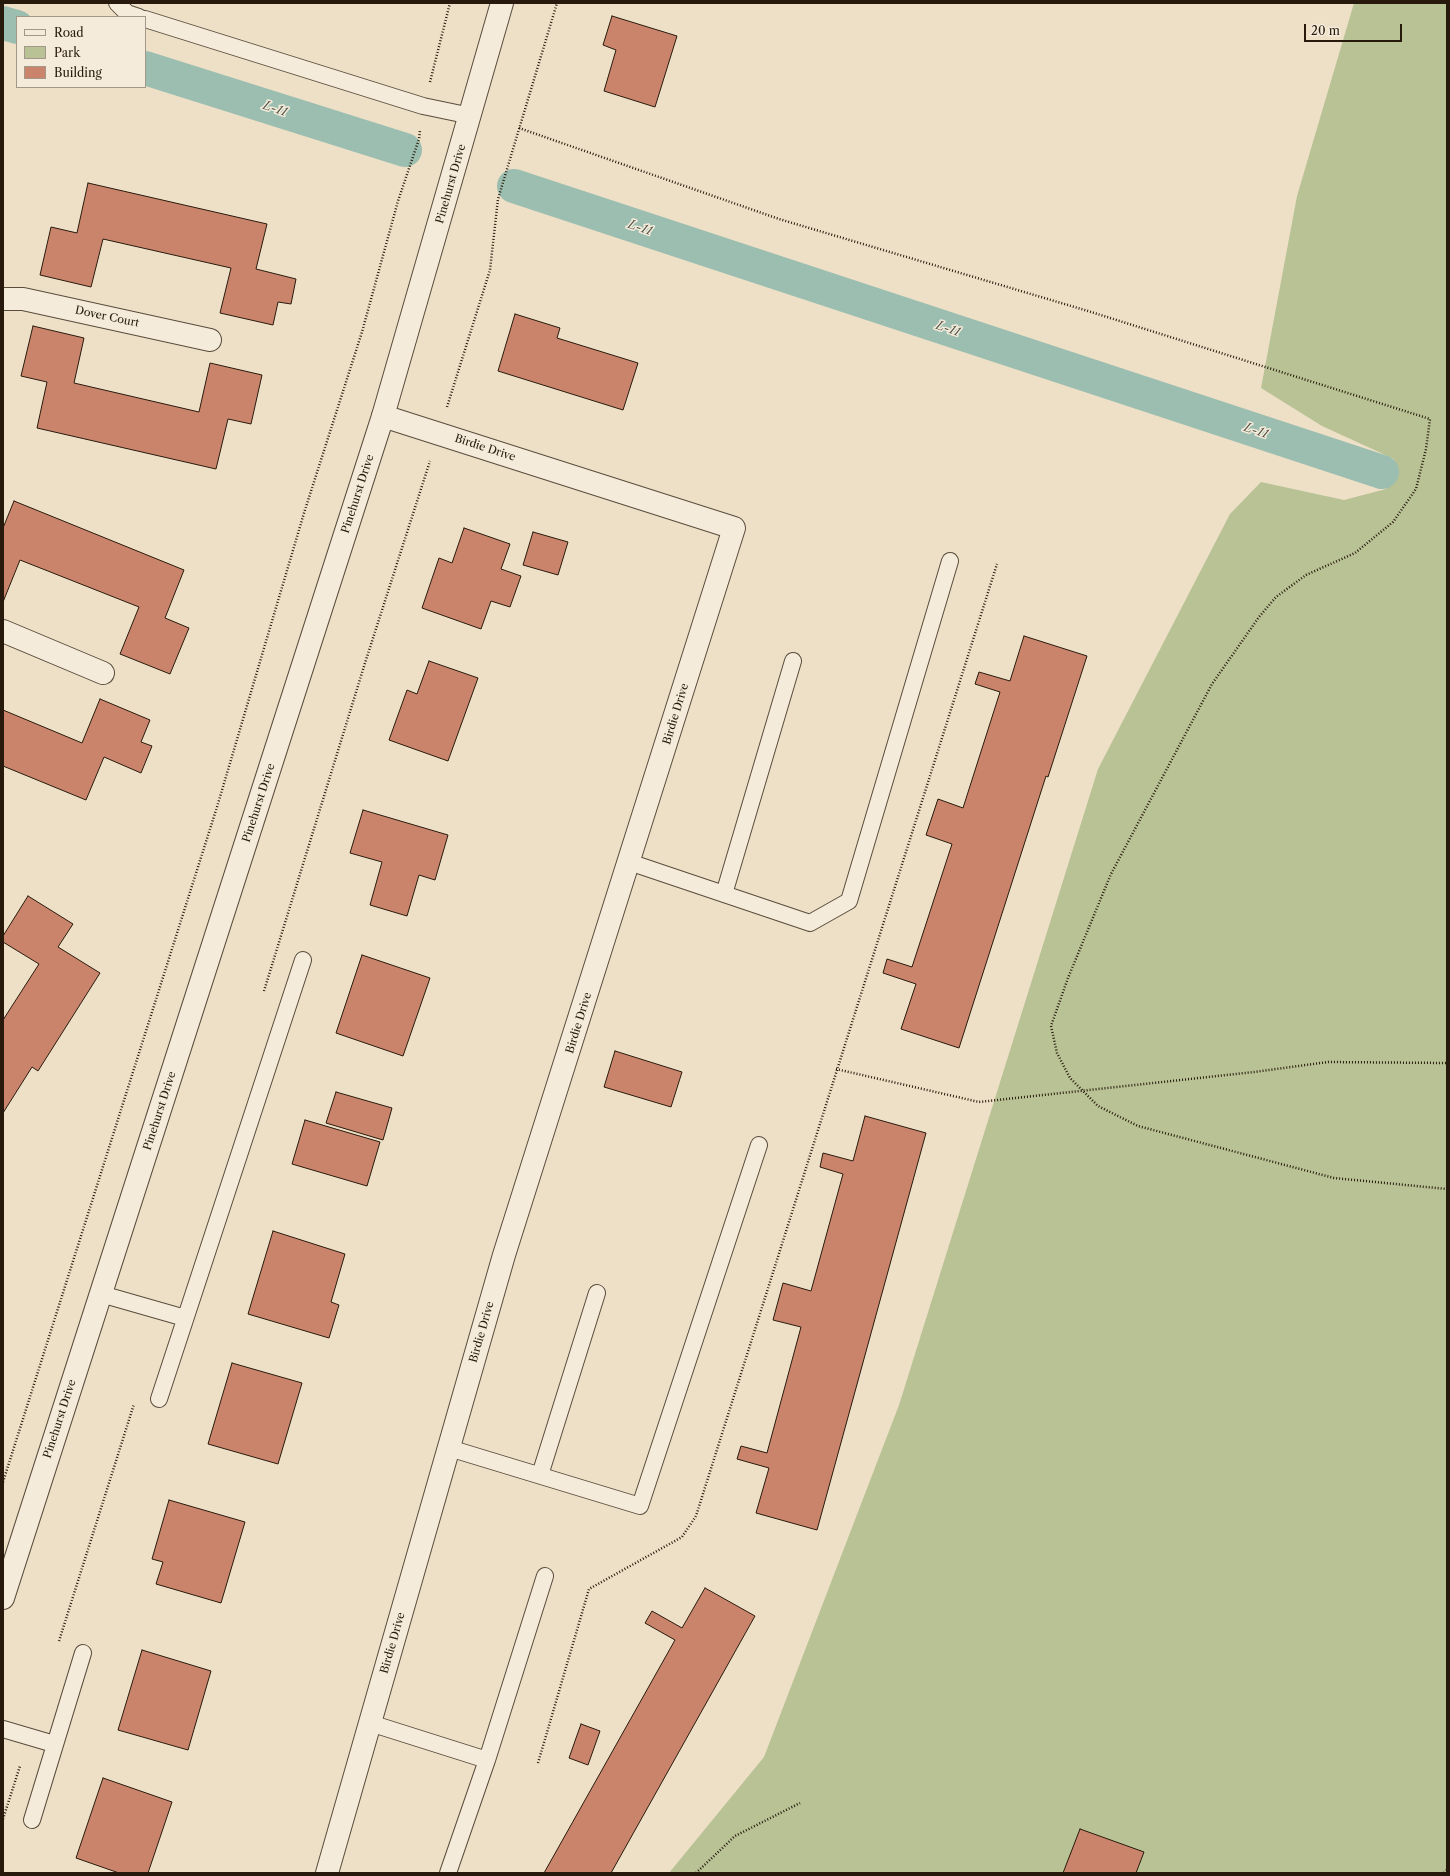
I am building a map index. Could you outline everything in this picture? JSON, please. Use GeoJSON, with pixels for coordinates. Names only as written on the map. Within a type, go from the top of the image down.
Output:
{"type":"FeatureCollection","features":[{"type":"Feature","properties":{"kind":"street","name":"Pinehurst Drive"},"geometry":{"type":"LineString","coordinates":[[3,1598],[383,416],[471,116],[502,3]]}},
{"type":"Feature","properties":{"kind":"street","name":"Dover Court"},"geometry":{"type":"LineString","coordinates":[[3,299],[23,299],[210,340]]}},
{"type":"Feature","properties":{"kind":"street","name":"Birdie Drive"},"geometry":{"type":"LineString","coordinates":[[327,1873],[504,1255],[734,528],[383,416]]}},
{"type":"Feature","properties":{"kind":"street"},"geometry":{"type":"LineString","coordinates":[[3,631],[103,673]]}},
{"type":"Feature","properties":{"kind":"lane"},"geometry":{"type":"LineString","coordinates":[[118,3],[127,13],[136,16]]}},
{"type":"Feature","properties":{"kind":"lane"},"geometry":{"type":"LineString","coordinates":[[146,19],[423,106],[471,116]]}},
{"type":"Feature","properties":{"kind":"lane"},"geometry":{"type":"LineString","coordinates":[[629,862],[810,922],[849,901],[950,561]]}},
{"type":"Feature","properties":{"kind":"lane"},"geometry":{"type":"LineString","coordinates":[[724,894],[793,661]]}},
{"type":"Feature","properties":{"kind":"lane"},"geometry":{"type":"LineString","coordinates":[[159,1399],[303,960]]}},
{"type":"Feature","properties":{"kind":"lane"},"geometry":{"type":"LineString","coordinates":[[449,1448],[640,1506],[759,1145]]}},
{"type":"Feature","properties":{"kind":"lane"},"geometry":{"type":"LineString","coordinates":[[540,1476],[597,1293]]}},
{"type":"Feature","properties":{"kind":"lane"},"geometry":{"type":"LineString","coordinates":[[101,1294],[185,1318]]}},
{"type":"Feature","properties":{"kind":"lane"},"geometry":{"type":"LineString","coordinates":[[448,1873],[487,1760],[545,1576]]}},
{"type":"Feature","properties":{"kind":"lane"},"geometry":{"type":"LineString","coordinates":[[32,1820],[83,1652]]}},
{"type":"Feature","properties":{"kind":"lane"},"geometry":{"type":"LineString","coordinates":[[370,1723],[487,1760]]}},
{"type":"Feature","properties":{"kind":"lane"},"geometry":{"type":"LineString","coordinates":[[3,1729],[54,1744]]}},
{"type":"Feature","properties":{"kind":"path"},"geometry":{"type":"LineString","coordinates":[[3,1482],[217,807],[304,513],[362,332],[398,201],[419,139],[423,106],[450,3]]}},
{"type":"Feature","properties":{"kind":"path"},"geometry":{"type":"LineString","coordinates":[[264,992],[365,663],[490,270],[498,199],[557,3]]}},
{"type":"Feature","properties":{"kind":"path"},"geometry":{"type":"LineString","coordinates":[[519,128],[779,219],[1080,309],[1430,419],[1426,449],[1416,489],[1393,522],[1355,553],[1306,575],[1276,597],[1259,617],[1212,684],[1111,874],[1068,978],[1051,1026],[1057,1053],[1070,1078],[1098,1106],[1138,1126],[1334,1178],[1447,1189]]}},
{"type":"Feature","properties":{"kind":"path"},"geometry":{"type":"LineString","coordinates":[[538,1763],[589,1589],[682,1537],[696,1516],[836,1069],[997,564]]}},
{"type":"Feature","properties":{"kind":"path"},"geometry":{"type":"LineString","coordinates":[[836,1069],[980,1102],[1254,1072],[1328,1062],[1447,1063]]}},
{"type":"Feature","properties":{"kind":"path"},"geometry":{"type":"LineString","coordinates":[[58,1645],[134,1402]]}},
{"type":"Feature","properties":{"kind":"path"},"geometry":{"type":"LineString","coordinates":[[3,1820],[29,1736]]}},
{"type":"Feature","properties":{"kind":"path"},"geometry":{"type":"LineString","coordinates":[[696,1873],[735,1836],[800,1803]]}},
{"type":"Feature","properties":{"kind":"path"},"geometry":{"type":"LineString","coordinates":[[1444,1873],[1447,1870]]}},
{"type":"Feature","properties":{"kind":"green space"},"geometry":{"type":"Polygon","coordinates":[[[1354,3],[1447,3],[1447,1873],[669,1873],[764,1757],[899,1405],[1098,769],[1230,514],[1261,482],[1344,500],[1386,489],[1394,459],[1322,426],[1261,388],[1297,196],[1354,3]]]}},
{"type":"Feature","properties":{"kind":"building"},"geometry":{"type":"Polygon","coordinates":[[[612,16],[677,36],[655,107],[604,91],[616,50],[603,45],[612,16]]]}},
{"type":"Feature","properties":{"kind":"building"},"geometry":{"type":"Polygon","coordinates":[[[88,183],[267,224],[256,269],[296,279],[291,304],[278,302],[273,325],[220,313],[231,268],[103,239],[91,287],[40,275],[51,227],[77,233],[88,183]]]}},
{"type":"Feature","properties":{"kind":"building"},"geometry":{"type":"Polygon","coordinates":[[[515,314],[560,328],[557,338],[638,363],[623,410],[498,371],[515,314]]]}},
{"type":"Feature","properties":{"kind":"building"},"geometry":{"type":"Polygon","coordinates":[[[33,326],[84,338],[74,383],[199,412],[210,363],[262,375],[251,424],[228,419],[216,469],[37,428],[47,382],[21,376],[33,326]]]}},
{"type":"Feature","properties":{"kind":"building"},"geometry":{"type":"Polygon","coordinates":[[[14,501],[184,570],[165,618],[189,628],[170,674],[120,654],[139,607],[20,560],[3,602],[3,528],[14,501]]]}},
{"type":"Feature","properties":{"kind":"building"},"geometry":{"type":"Polygon","coordinates":[[[464,528],[510,544],[501,569],[521,576],[510,607],[491,601],[481,629],[422,608],[439,558],[452,563],[464,528]]]}},
{"type":"Feature","properties":{"kind":"building"},"geometry":{"type":"Polygon","coordinates":[[[533,532],[568,542],[558,575],[523,565],[533,532]]]}},
{"type":"Feature","properties":{"kind":"building"},"geometry":{"type":"Polygon","coordinates":[[[1024,636],[1087,656],[1048,777],[1046,776],[959,1048],[901,1029],[916,984],[883,973],[887,959],[912,967],[952,844],[926,835],[938,799],[963,808],[1000,692],[975,684],[979,672],[1010,681],[1024,636]]]}},
{"type":"Feature","properties":{"kind":"building"},"geometry":{"type":"Polygon","coordinates":[[[429,661],[478,678],[448,761],[389,740],[407,690],[417,694],[429,661]]]}},
{"type":"Feature","properties":{"kind":"building"},"geometry":{"type":"Polygon","coordinates":[[[100,699],[150,720],[141,742],[152,746],[141,773],[104,757],[86,800],[3,766],[3,710],[82,743],[100,699]]]}},
{"type":"Feature","properties":{"kind":"building"},"geometry":{"type":"Polygon","coordinates":[[[363,810],[448,835],[435,880],[419,875],[407,916],[370,905],[382,862],[350,853],[363,810]]]}},
{"type":"Feature","properties":{"kind":"building"},"geometry":{"type":"Polygon","coordinates":[[[28,896],[73,924],[58,947],[100,973],[38,1071],[32,1067],[3,1113],[3,1020],[39,964],[3,942],[3,936],[28,896]]]}},
{"type":"Feature","properties":{"kind":"building"},"geometry":{"type":"Polygon","coordinates":[[[362,955],[430,978],[403,1056],[336,1033],[362,955]]]}},
{"type":"Feature","properties":{"kind":"building"},"geometry":{"type":"Polygon","coordinates":[[[615,1051],[682,1072],[671,1107],[604,1087],[615,1051]]]}},
{"type":"Feature","properties":{"kind":"building"},"geometry":{"type":"Polygon","coordinates":[[[336,1092],[392,1108],[383,1140],[326,1123],[336,1092]]]}},
{"type":"Feature","properties":{"kind":"building"},"geometry":{"type":"Polygon","coordinates":[[[865,1116],[926,1133],[817,1530],[756,1513],[769,1468],[737,1459],[741,1446],[767,1453],[801,1327],[773,1320],[783,1283],[811,1291],[843,1174],[820,1167],[823,1153],[853,1161],[865,1116]]]}},
{"type":"Feature","properties":{"kind":"building"},"geometry":{"type":"Polygon","coordinates":[[[305,1120],[380,1142],[367,1186],[292,1164],[305,1120]]]}},
{"type":"Feature","properties":{"kind":"building"},"geometry":{"type":"Polygon","coordinates":[[[273,1231],[345,1254],[331,1302],[339,1305],[329,1338],[248,1314],[273,1231]]]}},
{"type":"Feature","properties":{"kind":"building"},"geometry":{"type":"Polygon","coordinates":[[[232,1363],[302,1383],[278,1464],[208,1444],[232,1363]]]}},
{"type":"Feature","properties":{"kind":"building"},"geometry":{"type":"Polygon","coordinates":[[[169,1500],[245,1522],[221,1603],[156,1584],[163,1562],[152,1559],[169,1500]]]}},
{"type":"Feature","properties":{"kind":"building"},"geometry":{"type":"Polygon","coordinates":[[[705,1588],[755,1616],[611,1873],[544,1873],[675,1640],[645,1623],[652,1611],[682,1628],[705,1588]]]}},
{"type":"Feature","properties":{"kind":"building"},"geometry":{"type":"Polygon","coordinates":[[[142,1650],[211,1671],[188,1750],[118,1730],[142,1650]]]}},
{"type":"Feature","properties":{"kind":"building"},"geometry":{"type":"Polygon","coordinates":[[[581,1724],[600,1731],[588,1765],[569,1758],[581,1724]]]}},
{"type":"Feature","properties":{"kind":"building"},"geometry":{"type":"Polygon","coordinates":[[[103,1778],[172,1802],[148,1873],[119,1873],[76,1858],[103,1778]]]}},
{"type":"Feature","properties":{"kind":"building"},"geometry":{"type":"Polygon","coordinates":[[[1080,1829],[1144,1852],[1136,1873],[1063,1873],[1080,1829]]]}},
{"type":"Feature","properties":{"kind":"waterway","name":"L-11"},"geometry":{"type":"LineString","coordinates":[[3,23],[16,27]]}},
{"type":"Feature","properties":{"kind":"waterway","name":"L-11"},"geometry":{"type":"LineString","coordinates":[[146,68],[405,150]]}},
{"type":"Feature","properties":{"kind":"waterway","name":"L-11"},"geometry":{"type":"LineString","coordinates":[[514,186],[1382,472]]}}]}
